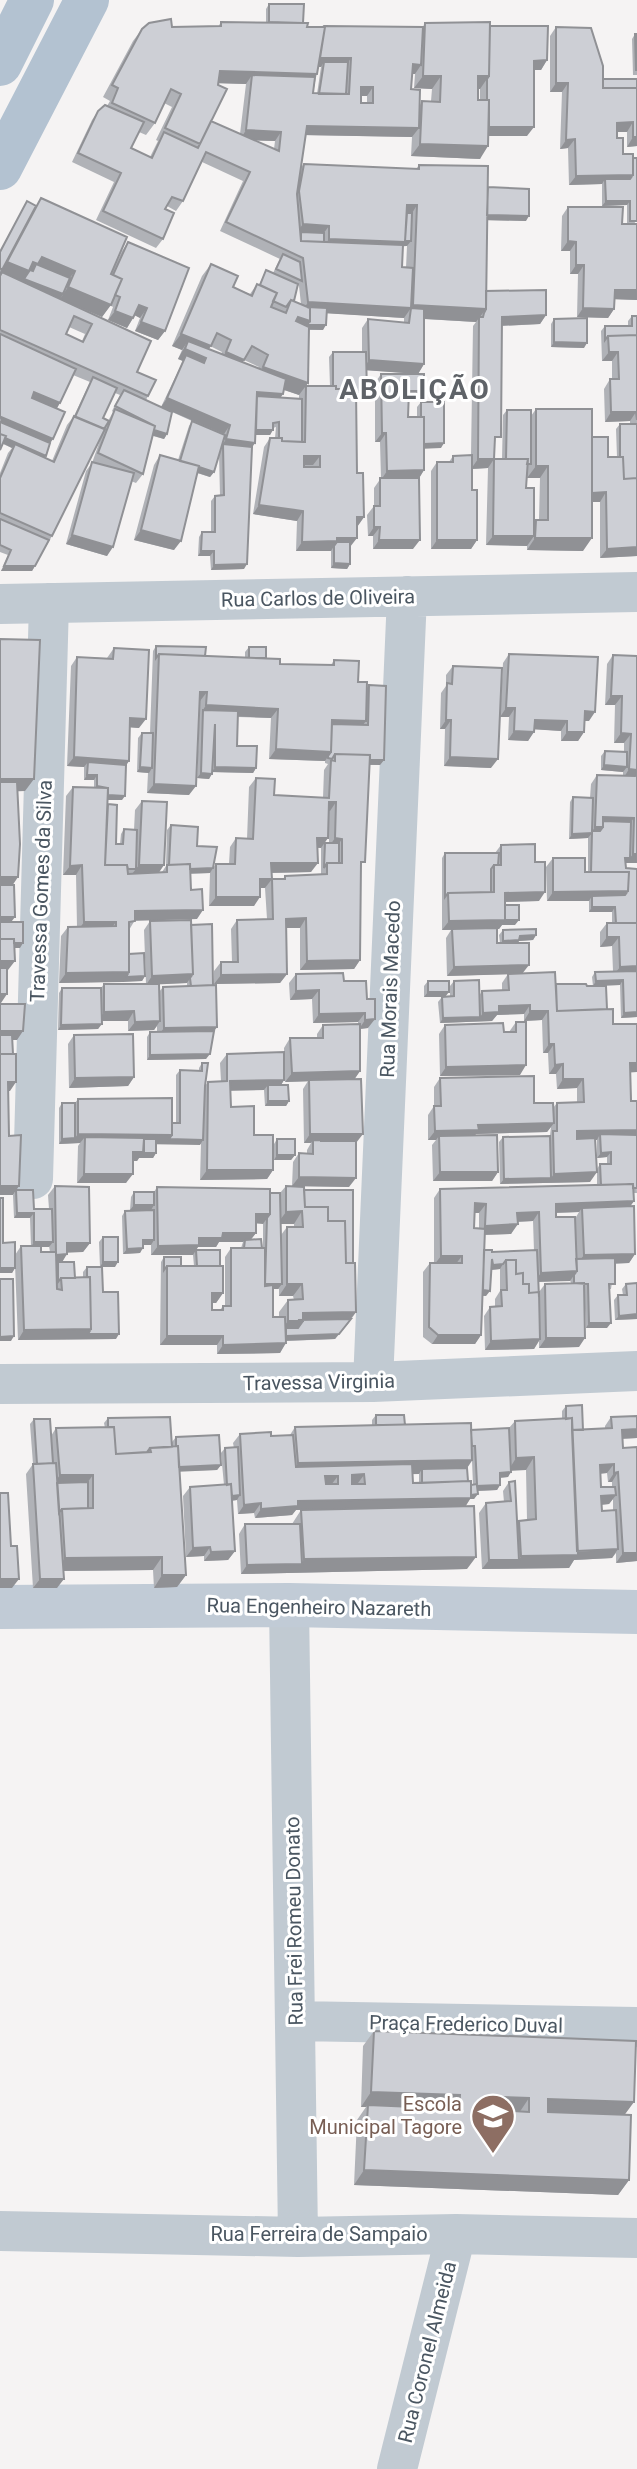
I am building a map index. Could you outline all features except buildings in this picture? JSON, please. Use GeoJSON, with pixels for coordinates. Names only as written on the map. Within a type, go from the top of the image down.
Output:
{"type":"FeatureCollection","features":[{"type":"Feature","properties":{"kind":"main road"},"geometry":{"type":"LineString","coordinates":[[0,64],[32,0]]}},
{"type":"Feature","properties":{"kind":"main road"},"geometry":{"type":"LineString","coordinates":[[0,168],[87,0]]}},
{"type":"Feature","properties":{"kind":"street","name":"Rua Carlos de Oliveira"},"geometry":{"type":"LineString","coordinates":[[0,604],[637,592]]}},
{"type":"Feature","properties":{"kind":"street","name":"Rua Morais Macedo"},"geometry":{"type":"LineString","coordinates":[[373,1382],[407,596]]}},
{"type":"Feature","properties":{"kind":"street","name":"Travessa Gomes da Silva"},"geometry":{"type":"LineString","coordinates":[[33,1179],[49,603]]}},
{"type":"Feature","properties":{"kind":"street","name":"Travessa Virginia"},"geometry":{"type":"LineString","coordinates":[[0,1384],[373,1382],[637,1371]]}},
{"type":"Feature","properties":{"kind":"street","name":"Rua Engenheiro Nazareth"},"geometry":{"type":"LineString","coordinates":[[0,1607],[289,1605],[637,1612]]}},
{"type":"Feature","properties":{"kind":"street","name":"Rua Frei Romeu Donato"},"geometry":{"type":"LineString","coordinates":[[289,1605],[298,2237]]}},
{"type":"Feature","properties":{"kind":"street","name":"Praça Frederico Duval"},"geometry":{"type":"LineString","coordinates":[[295,2021],[637,2027]]}},
{"type":"Feature","properties":{"kind":"street","name":"Rua Ferreira de Sampaio"},"geometry":{"type":"LineString","coordinates":[[0,2231],[298,2237],[456,2234],[637,2238]]}},
{"type":"Feature","properties":{"kind":"street","name":"Rua Coronel Almeida"},"geometry":{"type":"LineString","coordinates":[[397,2469],[456,2234]]}},
{"type":"Feature","properties":{"kind":"place","name":"Escola Municipal Tagore"},"geometry":{"type":"Point","coordinates":[493,2155]}},
{"type":"Feature","properties":{"kind":"district","name":"ABOLIÇÃO"},"geometry":{"type":"Point","coordinates":[415,389]}}]}
